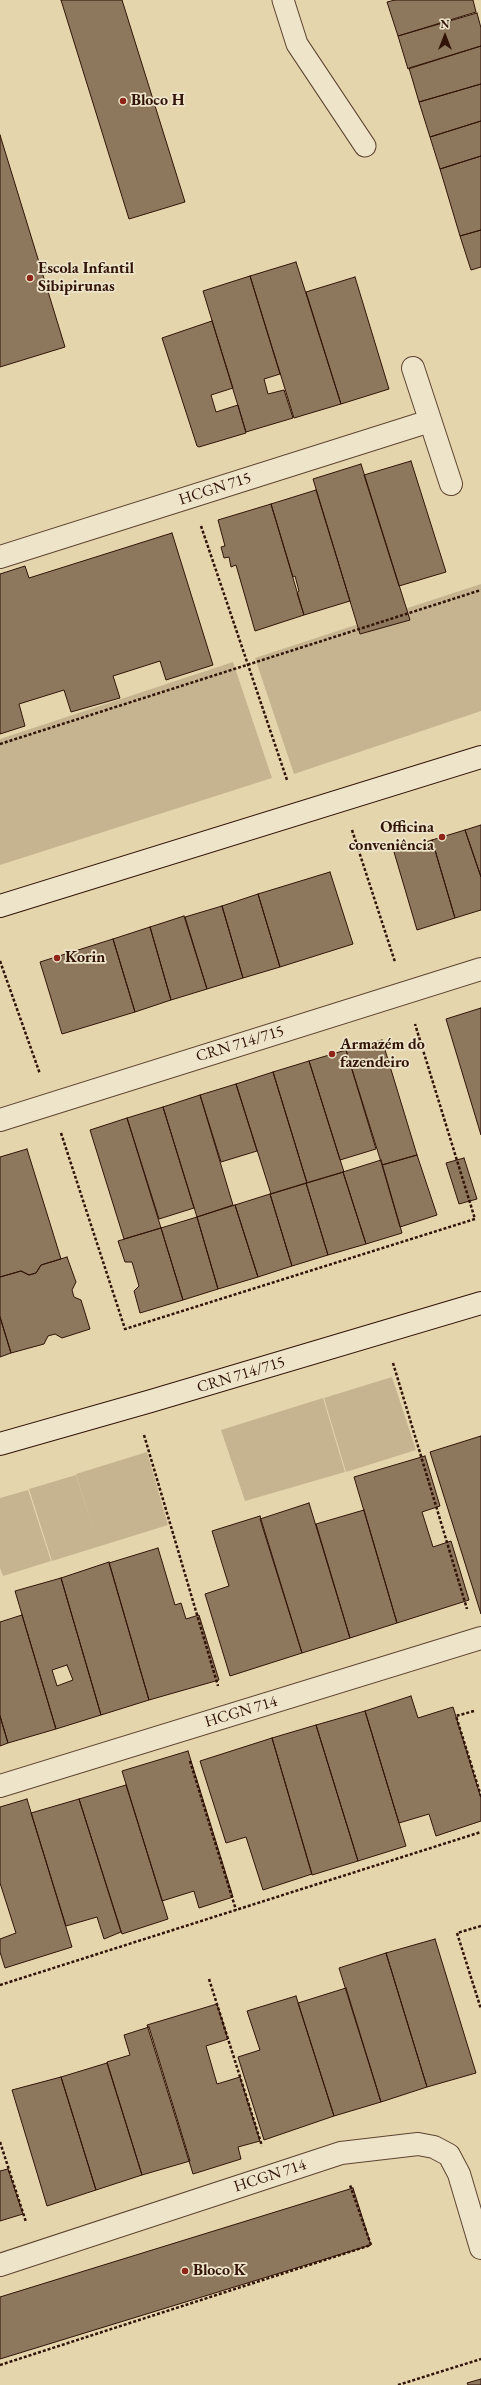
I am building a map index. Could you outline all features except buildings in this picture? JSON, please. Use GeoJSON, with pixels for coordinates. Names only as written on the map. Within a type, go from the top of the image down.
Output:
{"type":"FeatureCollection","features":[{"type":"Feature","properties":{"kind":"street"},"geometry":{"type":"LineString","coordinates":[[413,368],[451,484]]}},
{"type":"Feature","properties":{"kind":"street","name":"HCGN 715"},"geometry":{"type":"LineString","coordinates":[[0,557],[430,421]]}},
{"type":"Feature","properties":{"kind":"street"},"geometry":{"type":"LineString","coordinates":[[0,906],[481,757]]}},
{"type":"Feature","properties":{"kind":"street","name":"CRN 714/715"},"geometry":{"type":"LineString","coordinates":[[0,1120],[481,969]]}},
{"type":"Feature","properties":{"kind":"street","name":"CRN 714/715"},"geometry":{"type":"LineString","coordinates":[[0,1444],[151,1402],[481,1303]]}},
{"type":"Feature","properties":{"kind":"street","name":"HCGN 714"},"geometry":{"type":"LineString","coordinates":[[0,1786],[481,1638]]}},
{"type":"Feature","properties":{"kind":"street","name":"HCGN 714"},"geometry":{"type":"LineString","coordinates":[[0,2265],[341,2153],[418,2144],[434,2147],[449,2155],[459,2174],[481,2248]]}},
{"type":"Feature","properties":{"kind":"lane"},"geometry":{"type":"LineString","coordinates":[[283,0],[297,44],[365,146]]}},
{"type":"Feature","properties":{"kind":"path"},"geometry":{"type":"LineString","coordinates":[[200,524],[287,780]]}},
{"type":"Feature","properties":{"kind":"path"},"geometry":{"type":"LineString","coordinates":[[0,744],[481,590]]}},
{"type":"Feature","properties":{"kind":"path"},"geometry":{"type":"LineString","coordinates":[[0,961],[51,1104],[125,1329],[475,1219],[406,992],[342,801]]}},
{"type":"Feature","properties":{"kind":"path"},"geometry":{"type":"LineString","coordinates":[[392,1359],[469,1617]]}},
{"type":"Feature","properties":{"kind":"path"},"geometry":{"type":"LineString","coordinates":[[144,1435],[220,1692]]}},
{"type":"Feature","properties":{"kind":"path"},"geometry":{"type":"LineString","coordinates":[[474,1711],[456,1716],[481,1796]]}},
{"type":"Feature","properties":{"kind":"path"},"geometry":{"type":"LineString","coordinates":[[189,1760],[236,1910]]}},
{"type":"Feature","properties":{"kind":"path"},"geometry":{"type":"LineString","coordinates":[[0,1985],[481,1832]]}},
{"type":"Feature","properties":{"kind":"path"},"geometry":{"type":"LineString","coordinates":[[481,1926],[457,1934],[481,2009]]}},
{"type":"Feature","properties":{"kind":"path"},"geometry":{"type":"LineString","coordinates":[[209,1978],[265,2154]]}},
{"type":"Feature","properties":{"kind":"path"},"geometry":{"type":"LineString","coordinates":[[0,2142],[28,2228]]}},
{"type":"Feature","properties":{"kind":"path"},"geometry":{"type":"LineString","coordinates":[[0,2365],[371,2244],[350,2184]]}},
{"type":"Feature","properties":{"kind":"path"},"geometry":{"type":"LineString","coordinates":[[398,2385],[481,2359]]}},
{"type":"Feature","properties":{"kind":"shaded area"},"geometry":{"type":"Polygon","coordinates":[[[481,584],[481,711],[294,774],[255,658],[481,584]]]}},
{"type":"Feature","properties":{"kind":"shaded area"},"geometry":{"type":"Polygon","coordinates":[[[233,662],[272,778],[0,865],[0,739],[233,662]]]}},
{"type":"Feature","properties":{"kind":"shaded area"},"geometry":{"type":"Polygon","coordinates":[[[392,1377],[416,1450],[346,1472],[324,1398],[392,1377]]]}},
{"type":"Feature","properties":{"kind":"shaded area"},"geometry":{"type":"Polygon","coordinates":[[[323,1398],[345,1472],[245,1501],[221,1430],[323,1398]]]}},
{"type":"Feature","properties":{"kind":"shaded area"},"geometry":{"type":"Polygon","coordinates":[[[147,1452],[168,1525],[52,1561],[29,1489],[76,1475],[98,1545],[76,1474],[147,1452]]]}},
{"type":"Feature","properties":{"kind":"shaded area"},"geometry":{"type":"Polygon","coordinates":[[[28,1490],[51,1561],[3,1576],[0,1568],[0,1498],[28,1490]]]}},
{"type":"Feature","properties":{"kind":"place","name":"Bloco H"},"geometry":{"type":"Point","coordinates":[123,101]}},
{"type":"Feature","properties":{"kind":"place","name":"Escola Infantil Sibipirunas"},"geometry":{"type":"Point","coordinates":[30,278]}},
{"type":"Feature","properties":{"kind":"place","name":"Officina conveniência"},"geometry":{"type":"Point","coordinates":[442,837]}},
{"type":"Feature","properties":{"kind":"place","name":"Korin"},"geometry":{"type":"Point","coordinates":[57,958]}},
{"type":"Feature","properties":{"kind":"place","name":"Armazém do fazendeiro"},"geometry":{"type":"Point","coordinates":[332,1054]}},
{"type":"Feature","properties":{"kind":"place","name":"Bloco K"},"geometry":{"type":"Point","coordinates":[185,2271]}}]}
